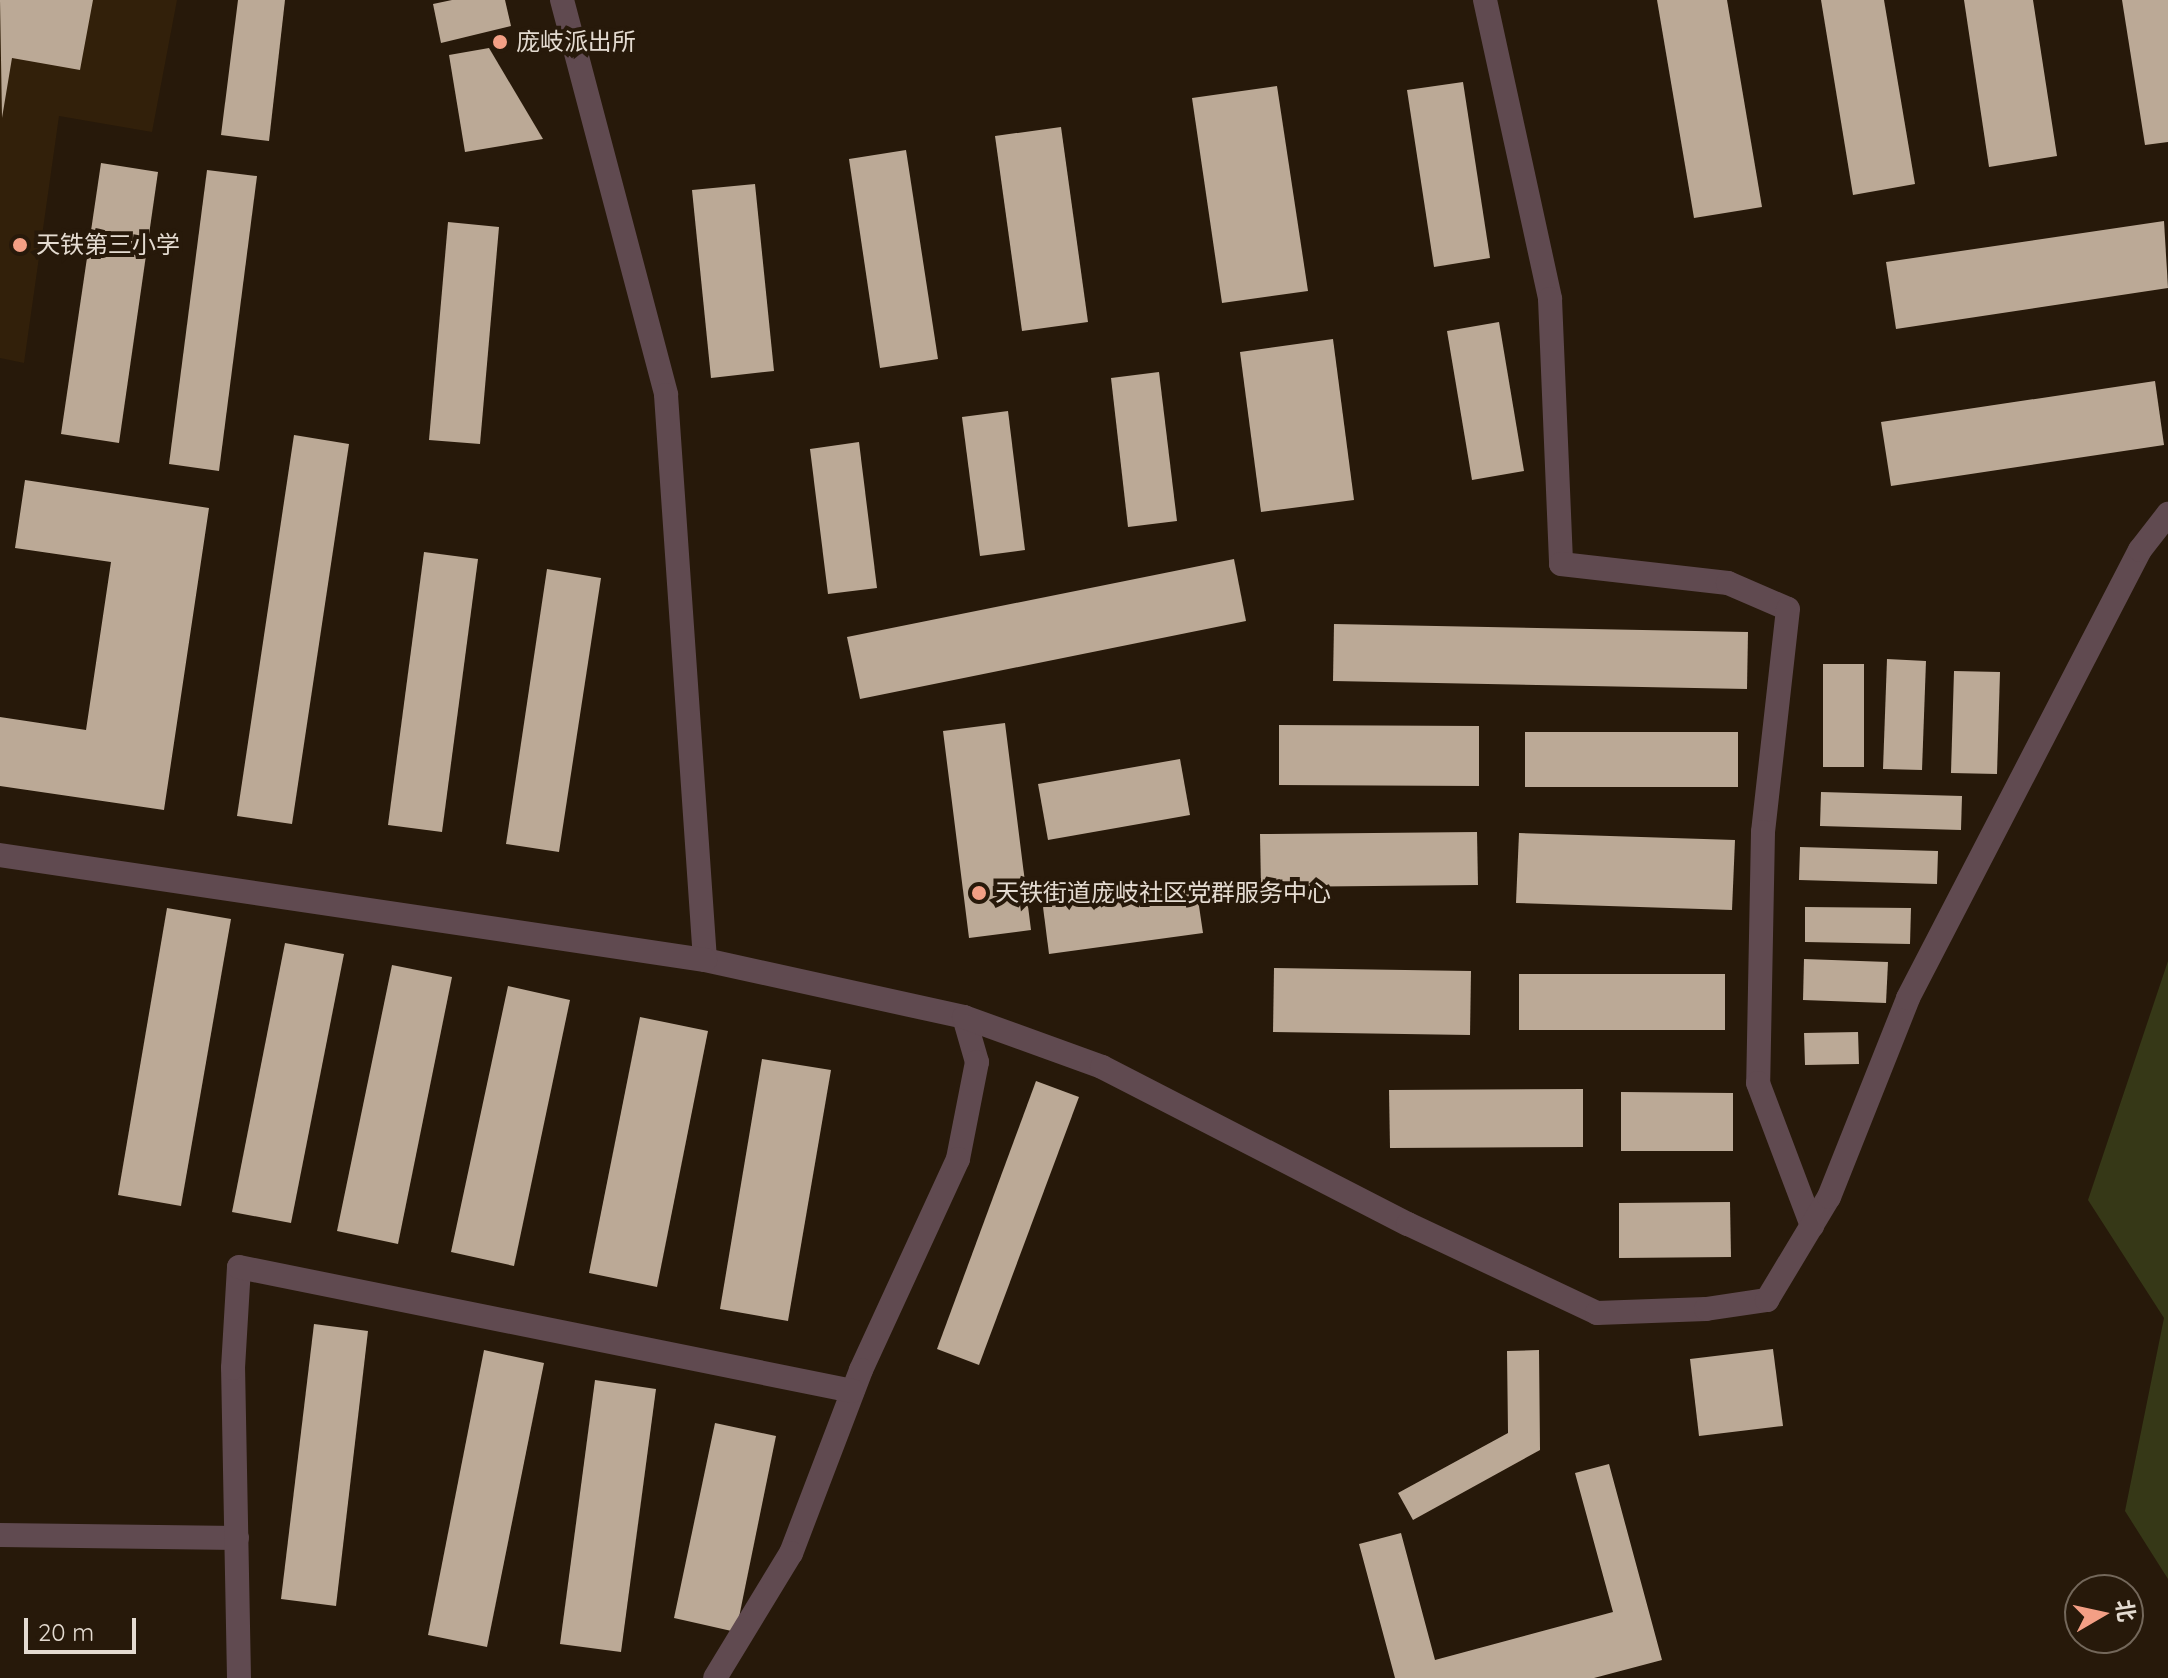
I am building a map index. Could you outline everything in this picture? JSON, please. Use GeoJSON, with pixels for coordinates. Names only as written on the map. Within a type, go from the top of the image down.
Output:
{"type":"FeatureCollection","features":[{"type":"Feature","properties":{"kind":"street"},"geometry":{"type":"LineString","coordinates":[[562,0],[666,395],[705,960]]}},
{"type":"Feature","properties":{"kind":"street"},"geometry":{"type":"LineString","coordinates":[[1485,0],[1550,299],[1561,564],[1728,583],[1788,609],[1763,832],[1758,1083],[1812,1226]]}},
{"type":"Feature","properties":{"kind":"street"},"geometry":{"type":"LineString","coordinates":[[0,855],[705,960],[964,1017],[1102,1067],[1408,1224],[1597,1313],[1706,1309],[1767,1300],[1829,1197],[1908,998],[2140,550],[2168,514]]}},
{"type":"Feature","properties":{"kind":"street"},"geometry":{"type":"LineString","coordinates":[[715,1678],[791,1553],[853,1391],[958,1159],[977,1062],[964,1017]]}},
{"type":"Feature","properties":{"kind":"street"},"geometry":{"type":"LineString","coordinates":[[239,1678],[233,1368],[239,1267],[853,1391]]}},
{"type":"Feature","properties":{"kind":"street"},"geometry":{"type":"LineString","coordinates":[[0,1535],[237,1538]]}},
{"type":"Feature","properties":{"kind":"shaded area","name":"天铁第三小学"},"geometry":{"type":"Polygon","coordinates":[[[0,0],[177,0],[152,132],[59,116],[24,363],[0,358],[0,0]]]}},
{"type":"Feature","properties":{"kind":"green space"},"geometry":{"type":"Polygon","coordinates":[[[2168,961],[2168,1579],[2125,1511],[2164,1318],[2088,1200],[2168,961]]]}},
{"type":"Feature","properties":{"kind":"building"},"geometry":{"type":"Polygon","coordinates":[[[0,0],[93,0],[80,70],[12,58],[2,118],[0,0]]]}},
{"type":"Feature","properties":{"kind":"building"},"geometry":{"type":"Polygon","coordinates":[[[238,0],[285,0],[269,141],[221,135],[238,0]]]}},
{"type":"Feature","properties":{"kind":"building"},"geometry":{"type":"Polygon","coordinates":[[[452,0],[505,0],[511,26],[441,43],[433,4],[452,0]]]}},
{"type":"Feature","properties":{"kind":"building"},"geometry":{"type":"Polygon","coordinates":[[[1657,0],[1727,0],[1762,207],[1694,218],[1657,0]]]}},
{"type":"Feature","properties":{"kind":"building"},"geometry":{"type":"Polygon","coordinates":[[[1821,0],[1884,0],[1915,184],[1853,195],[1821,0]]]}},
{"type":"Feature","properties":{"kind":"building"},"geometry":{"type":"Polygon","coordinates":[[[1964,0],[2033,0],[2057,156],[1989,167],[1964,0]]]}},
{"type":"Feature","properties":{"kind":"building"},"geometry":{"type":"Polygon","coordinates":[[[2122,0],[2168,0],[2168,142],[2145,145],[2122,0]]]}},
{"type":"Feature","properties":{"kind":"building"},"geometry":{"type":"Polygon","coordinates":[[[489,48],[543,139],[465,152],[449,55],[489,48]]]}},
{"type":"Feature","properties":{"kind":"building"},"geometry":{"type":"Polygon","coordinates":[[[1463,82],[1490,258],[1434,267],[1407,90],[1463,82]]]}},
{"type":"Feature","properties":{"kind":"building"},"geometry":{"type":"Polygon","coordinates":[[[1277,86],[1308,291],[1222,303],[1192,98],[1277,86]]]}},
{"type":"Feature","properties":{"kind":"building"},"geometry":{"type":"Polygon","coordinates":[[[1061,127],[1088,322],[1022,331],[995,136],[1061,127]]]}},
{"type":"Feature","properties":{"kind":"building"},"geometry":{"type":"Polygon","coordinates":[[[906,150],[938,359],[880,368],[849,159],[906,150]]]}},
{"type":"Feature","properties":{"kind":"building"},"geometry":{"type":"Polygon","coordinates":[[[101,163],[158,172],[119,443],[61,434],[101,163]]]}},
{"type":"Feature","properties":{"kind":"building"},"geometry":{"type":"Polygon","coordinates":[[[207,170],[257,176],[219,471],[169,464],[207,170]]]}},
{"type":"Feature","properties":{"kind":"building"},"geometry":{"type":"Polygon","coordinates":[[[755,184],[774,371],[711,378],[692,190],[755,184]]]}},
{"type":"Feature","properties":{"kind":"building"},"geometry":{"type":"Polygon","coordinates":[[[2164,221],[2168,288],[1896,329],[1886,262],[2164,221]]]}},
{"type":"Feature","properties":{"kind":"building"},"geometry":{"type":"Polygon","coordinates":[[[448,222],[499,227],[480,444],[429,440],[448,222]]]}},
{"type":"Feature","properties":{"kind":"building"},"geometry":{"type":"Polygon","coordinates":[[[1499,322],[1524,471],[1472,480],[1447,331],[1499,322]]]}},
{"type":"Feature","properties":{"kind":"building"},"geometry":{"type":"Polygon","coordinates":[[[1333,339],[1354,500],[1261,512],[1240,352],[1333,339]]]}},
{"type":"Feature","properties":{"kind":"building"},"geometry":{"type":"Polygon","coordinates":[[[1159,372],[1177,521],[1128,527],[1111,378],[1159,372]]]}},
{"type":"Feature","properties":{"kind":"building"},"geometry":{"type":"Polygon","coordinates":[[[2155,381],[2164,445],[1891,486],[1881,422],[2155,381]]]}},
{"type":"Feature","properties":{"kind":"building"},"geometry":{"type":"Polygon","coordinates":[[[1008,411],[1025,550],[980,556],[962,417],[1008,411]]]}},
{"type":"Feature","properties":{"kind":"building"},"geometry":{"type":"Polygon","coordinates":[[[294,435],[349,444],[292,824],[237,816],[294,435]]]}},
{"type":"Feature","properties":{"kind":"building"},"geometry":{"type":"Polygon","coordinates":[[[859,442],[877,588],[828,594],[810,449],[859,442]]]}},
{"type":"Feature","properties":{"kind":"building"},"geometry":{"type":"Polygon","coordinates":[[[25,480],[209,508],[164,810],[0,786],[0,717],[86,730],[111,562],[15,548],[25,480]]]}},
{"type":"Feature","properties":{"kind":"building"},"geometry":{"type":"Polygon","coordinates":[[[424,552],[478,559],[442,832],[388,825],[424,552]]]}},
{"type":"Feature","properties":{"kind":"building"},"geometry":{"type":"Polygon","coordinates":[[[1234,559],[1246,621],[860,699],[847,637],[1234,559]]]}},
{"type":"Feature","properties":{"kind":"building"},"geometry":{"type":"Polygon","coordinates":[[[547,569],[601,578],[559,852],[506,844],[547,569]]]}},
{"type":"Feature","properties":{"kind":"building"},"geometry":{"type":"Polygon","coordinates":[[[1334,624],[1748,632],[1747,689],[1333,681],[1334,624]]]}},
{"type":"Feature","properties":{"kind":"building"},"geometry":{"type":"Polygon","coordinates":[[[1887,659],[1926,661],[1922,770],[1883,769],[1887,659]]]}},
{"type":"Feature","properties":{"kind":"building"},"geometry":{"type":"Polygon","coordinates":[[[1823,664],[1864,664],[1864,767],[1823,767],[1823,664]]]}},
{"type":"Feature","properties":{"kind":"building"},"geometry":{"type":"Polygon","coordinates":[[[1954,671],[2000,672],[1997,774],[1951,773],[1954,671]]]}},
{"type":"Feature","properties":{"kind":"building"},"geometry":{"type":"Polygon","coordinates":[[[1005,723],[1031,930],[969,938],[943,731],[1005,723]]]}},
{"type":"Feature","properties":{"kind":"building"},"geometry":{"type":"Polygon","coordinates":[[[1279,725],[1479,726],[1479,786],[1279,785],[1279,725]]]}},
{"type":"Feature","properties":{"kind":"building"},"geometry":{"type":"Polygon","coordinates":[[[1525,732],[1738,732],[1738,787],[1525,787],[1525,732]]]}},
{"type":"Feature","properties":{"kind":"building"},"geometry":{"type":"Polygon","coordinates":[[[1180,759],[1190,815],[1048,840],[1038,784],[1180,759]]]}},
{"type":"Feature","properties":{"kind":"building"},"geometry":{"type":"Polygon","coordinates":[[[1821,792],[1962,796],[1961,830],[1820,826],[1821,792]]]}},
{"type":"Feature","properties":{"kind":"building"},"geometry":{"type":"Polygon","coordinates":[[[1477,832],[1478,885],[1261,887],[1260,834],[1477,832]]]}},
{"type":"Feature","properties":{"kind":"building"},"geometry":{"type":"Polygon","coordinates":[[[1519,833],[1735,840],[1732,910],[1516,903],[1519,833]]]}},
{"type":"Feature","properties":{"kind":"building"},"geometry":{"type":"Polygon","coordinates":[[[1800,847],[1938,851],[1937,884],[1799,880],[1800,847]]]}},
{"type":"Feature","properties":{"kind":"building"},"geometry":{"type":"Polygon","coordinates":[[[1196,886],[1203,933],[1049,954],[1043,907],[1196,886]]]}},
{"type":"Feature","properties":{"kind":"building"},"geometry":{"type":"Polygon","coordinates":[[[1805,907],[1911,908],[1910,944],[1805,942],[1805,907]]]}},
{"type":"Feature","properties":{"kind":"building"},"geometry":{"type":"Polygon","coordinates":[[[167,908],[231,919],[181,1206],[118,1195],[167,908]]]}},
{"type":"Feature","properties":{"kind":"building"},"geometry":{"type":"Polygon","coordinates":[[[285,943],[344,954],[291,1223],[232,1212],[285,943]]]}},
{"type":"Feature","properties":{"kind":"building"},"geometry":{"type":"Polygon","coordinates":[[[1804,959],[1888,962],[1886,1003],[1803,1000],[1804,959]]]}},
{"type":"Feature","properties":{"kind":"building"},"geometry":{"type":"Polygon","coordinates":[[[392,965],[452,977],[398,1244],[337,1231],[392,965]]]}},
{"type":"Feature","properties":{"kind":"building"},"geometry":{"type":"Polygon","coordinates":[[[1274,968],[1471,971],[1470,1035],[1273,1032],[1274,968]]]}},
{"type":"Feature","properties":{"kind":"building"},"geometry":{"type":"Polygon","coordinates":[[[1519,974],[1725,974],[1725,1030],[1519,1030],[1519,974]]]}},
{"type":"Feature","properties":{"kind":"building"},"geometry":{"type":"Polygon","coordinates":[[[508,986],[570,1000],[514,1266],[451,1252],[508,986]]]}},
{"type":"Feature","properties":{"kind":"building"},"geometry":{"type":"Polygon","coordinates":[[[640,1017],[708,1031],[657,1287],[589,1273],[640,1017]]]}},
{"type":"Feature","properties":{"kind":"building"},"geometry":{"type":"Polygon","coordinates":[[[1858,1032],[1859,1064],[1805,1065],[1804,1033],[1858,1032]]]}},
{"type":"Feature","properties":{"kind":"building"},"geometry":{"type":"Polygon","coordinates":[[[762,1059],[831,1070],[788,1321],[720,1309],[762,1059]]]}},
{"type":"Feature","properties":{"kind":"building"},"geometry":{"type":"Polygon","coordinates":[[[1036,1081],[1079,1097],[979,1365],[937,1349],[1036,1081]]]}},
{"type":"Feature","properties":{"kind":"building"},"geometry":{"type":"Polygon","coordinates":[[[1583,1089],[1583,1147],[1390,1148],[1389,1090],[1583,1089]]]}},
{"type":"Feature","properties":{"kind":"building"},"geometry":{"type":"Polygon","coordinates":[[[1621,1092],[1733,1093],[1733,1151],[1621,1151],[1621,1092]]]}},
{"type":"Feature","properties":{"kind":"building"},"geometry":{"type":"Polygon","coordinates":[[[1730,1202],[1731,1257],[1619,1258],[1619,1203],[1730,1202]]]}},
{"type":"Feature","properties":{"kind":"building"},"geometry":{"type":"Polygon","coordinates":[[[314,1324],[368,1331],[336,1606],[281,1599],[314,1324]]]}},
{"type":"Feature","properties":{"kind":"building"},"geometry":{"type":"Polygon","coordinates":[[[1773,1349],[1783,1426],[1699,1436],[1690,1359],[1773,1349]]]}},
{"type":"Feature","properties":{"kind":"building"},"geometry":{"type":"Polygon","coordinates":[[[484,1350],[544,1363],[487,1647],[428,1635],[484,1350]]]}},
{"type":"Feature","properties":{"kind":"building"},"geometry":{"type":"Polygon","coordinates":[[[1539,1350],[1540,1450],[1413,1520],[1398,1493],[1508,1433],[1507,1351],[1539,1350]]]}},
{"type":"Feature","properties":{"kind":"building"},"geometry":{"type":"Polygon","coordinates":[[[595,1380],[656,1389],[621,1652],[560,1644],[595,1380]]]}},
{"type":"Feature","properties":{"kind":"building"},"geometry":{"type":"Polygon","coordinates":[[[715,1423],[776,1436],[736,1632],[674,1618],[715,1423]]]}},
{"type":"Feature","properties":{"kind":"building"},"geometry":{"type":"Polygon","coordinates":[[[1609,1464],[1662,1660],[1594,1678],[1395,1678],[1359,1544],[1401,1533],[1435,1660],[1613,1612],[1575,1473],[1609,1464]]]}},
{"type":"Feature","properties":{"kind":"place","name":"庞岐派出所"},"geometry":{"type":"Point","coordinates":[500,42]}},
{"type":"Feature","properties":{"kind":"place","name":"天铁第三小学"},"geometry":{"type":"Point","coordinates":[20,245]}},
{"type":"Feature","properties":{"kind":"place","name":"天铁街道庞岐社区党群服务中心"},"geometry":{"type":"Point","coordinates":[979,893]}}]}
